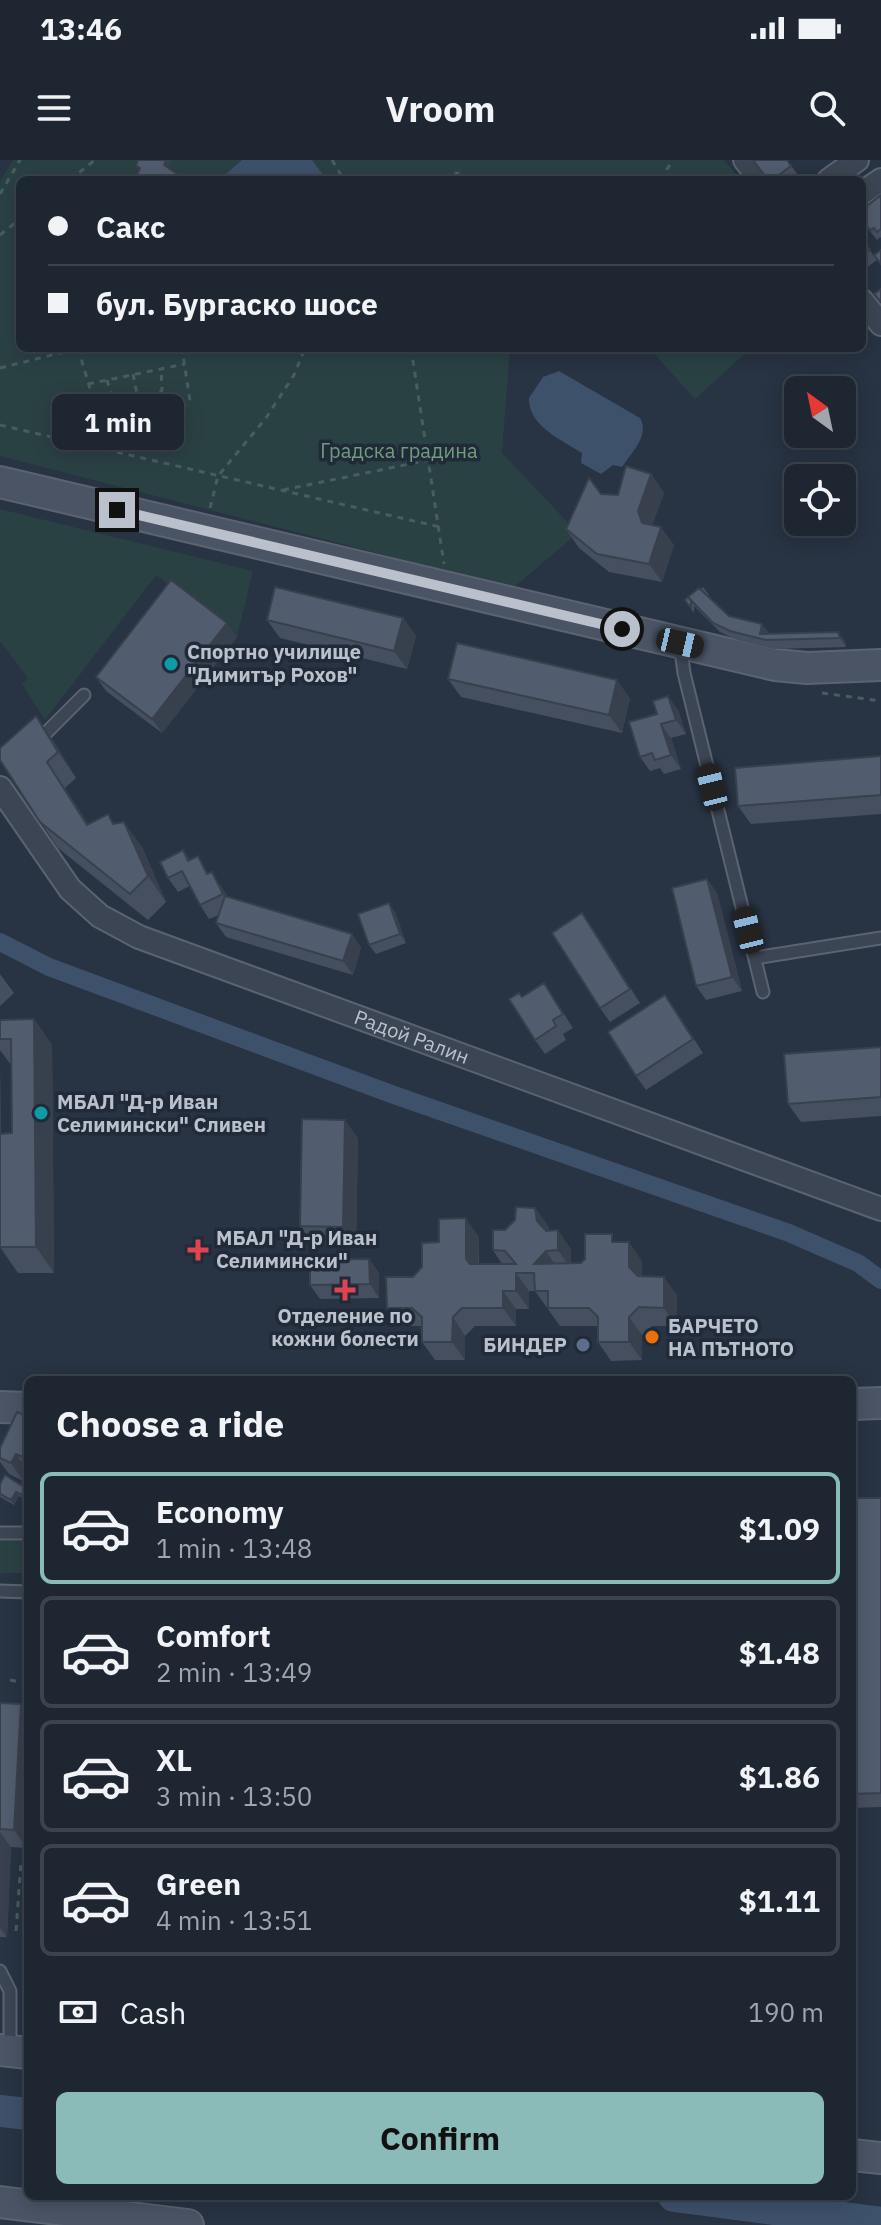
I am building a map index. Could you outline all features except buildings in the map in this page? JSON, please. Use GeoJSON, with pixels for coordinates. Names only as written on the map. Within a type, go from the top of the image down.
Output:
{"type":"FeatureCollection","features":[{"type":"Feature","properties":{"kind":"main road"},"geometry":{"type":"LineString","coordinates":[[0,482],[775,665],[807,668],[881,665]]}},
{"type":"Feature","properties":{"kind":"main road"},"geometry":{"type":"LineString","coordinates":[[856,1404],[881,1403]]}},
{"type":"Feature","properties":{"kind":"main road"},"geometry":{"type":"LineString","coordinates":[[0,1407],[24,1408]]}},
{"type":"Feature","properties":{"kind":"main road"},"geometry":{"type":"LineString","coordinates":[[856,2155],[881,2158]]}},
{"type":"Feature","properties":{"kind":"main road"},"geometry":{"type":"LineString","coordinates":[[0,2202],[188,2225]]}},
{"type":"Feature","properties":{"kind":"street"},"geometry":{"type":"LineString","coordinates":[[745,160],[758,176]]}},
{"type":"Feature","properties":{"kind":"street"},"geometry":{"type":"LineString","coordinates":[[835,176],[857,160]]}},
{"type":"Feature","properties":{"kind":"street"},"geometry":{"type":"LineString","coordinates":[[866,306],[881,324]]}},
{"type":"Feature","properties":{"kind":"street","name":"Радой Ралин"},"geometry":{"type":"LineString","coordinates":[[0,788],[70,889],[100,916],[139,937],[881,1209]]}},
{"type":"Feature","properties":{"kind":"lane"},"geometry":{"type":"LineString","coordinates":[[680,643],[684,673],[763,992]]}},
{"type":"Feature","properties":{"kind":"lane"},"geometry":{"type":"LineString","coordinates":[[33,747],[84,695]]}},
{"type":"Feature","properties":{"kind":"lane"},"geometry":{"type":"LineString","coordinates":[[755,958],[881,938]]}},
{"type":"Feature","properties":{"kind":"lane"},"geometry":{"type":"LineString","coordinates":[[0,1533],[24,1533]]}},
{"type":"Feature","properties":{"kind":"lane"},"geometry":{"type":"LineString","coordinates":[[0,1591],[24,1592]]}},
{"type":"Feature","properties":{"kind":"lane"},"geometry":{"type":"LineString","coordinates":[[0,1971],[10,1991],[13,2051]]}},
{"type":"Feature","properties":{"kind":"path"},"geometry":{"type":"LineString","coordinates":[[0,194],[20,160]]}},
{"type":"Feature","properties":{"kind":"path"},"geometry":{"type":"LineString","coordinates":[[75,176],[95,160]]}},
{"type":"Feature","properties":{"kind":"path"},"geometry":{"type":"LineString","coordinates":[[0,235],[16,222]]}},
{"type":"Feature","properties":{"kind":"path"},"geometry":{"type":"LineString","coordinates":[[0,368],[63,352]]}},
{"type":"Feature","properties":{"kind":"path"},"geometry":{"type":"LineString","coordinates":[[80,352],[99,419],[145,435]]}},
{"type":"Feature","properties":{"kind":"path"},"geometry":{"type":"LineString","coordinates":[[145,435],[190,401],[183,352]]}},
{"type":"Feature","properties":{"kind":"path"},"geometry":{"type":"LineString","coordinates":[[205,532],[218,476],[266,418],[294,375],[303,352]]}},
{"type":"Feature","properties":{"kind":"path"},"geometry":{"type":"LineString","coordinates":[[412,352],[440,527],[446,588]]}},
{"type":"Feature","properties":{"kind":"path"},"geometry":{"type":"LineString","coordinates":[[88,384],[185,364]]}},
{"type":"Feature","properties":{"kind":"path"},"geometry":{"type":"LineString","coordinates":[[107,380],[113,399],[139,406],[162,390],[161,368]]}},
{"type":"Feature","properties":{"kind":"path"},"geometry":{"type":"LineString","coordinates":[[133,374],[145,435]]}},
{"type":"Feature","properties":{"kind":"path"},"geometry":{"type":"LineString","coordinates":[[0,425],[440,527]]}},
{"type":"Feature","properties":{"kind":"path"},"geometry":{"type":"LineString","coordinates":[[279,490],[430,460]]}},
{"type":"Feature","properties":{"kind":"path"},"geometry":{"type":"LineString","coordinates":[[10,1680],[24,1683]]}},
{"type":"Feature","properties":{"kind":"path"},"geometry":{"type":"LineString","coordinates":[[16,1931],[21,1862],[24,1858]]}},
{"type":"Feature","properties":{"kind":"green space","name":"Градска градина"},"geometry":{"type":"Polygon","coordinates":[[[13,160],[724,160],[738,176],[16,176],[16,352],[510,352],[502,453],[578,533],[513,588],[0,456],[0,181],[13,160]]]}},
{"type":"Feature","properties":{"kind":"green space"},"geometry":{"type":"Polygon","coordinates":[[[653,352],[747,352],[695,399],[653,352]]]}},
{"type":"Feature","properties":{"kind":"green space"},"geometry":{"type":"Polygon","coordinates":[[[0,509],[253,571],[237,637],[156,575],[45,720],[22,684],[28,678],[0,641],[0,509]]]}},
{"type":"Feature","properties":{"kind":"green space"},"geometry":{"type":"Polygon","coordinates":[[[0,1541],[24,1541],[24,1573],[0,1573],[0,1541]]]}},
{"type":"Feature","properties":{"kind":"water"},"geometry":{"type":"Polygon","coordinates":[[[242,160],[312,160],[324,176],[224,176],[242,160]]]}},
{"type":"Feature","properties":{"kind":"water"},"geometry":{"type":"Polygon","coordinates":[[[559,371],[640,418],[643,424],[641,437],[622,467],[613,465],[601,474],[581,463],[582,453],[548,431],[534,417],[529,398],[543,377],[559,371]]]}},
{"type":"Feature","properties":{"kind":"waterway"},"geometry":{"type":"LineString","coordinates":[[0,942],[49,967],[394,1095],[789,1233],[858,1263],[881,1280]]}},
{"type":"Feature","properties":{"kind":"waterway"},"geometry":{"type":"LineString","coordinates":[[0,2111],[24,2114]]}},
{"type":"Feature","properties":{"kind":"waterway"},"geometry":{"type":"LineString","coordinates":[[705,2200],[881,2223]]}},
{"type":"Feature","properties":{"kind":"place","name":"Спортно училище \"Димитър Рохов\""},"geometry":{"type":"Point","coordinates":[171,664]}},
{"type":"Feature","properties":{"kind":"place","name":"МБАЛ \"Д-р Иван Селимински\" Сливен"},"geometry":{"type":"Point","coordinates":[41,1113]}},
{"type":"Feature","properties":{"kind":"place","name":"МБАЛ \"Д-р Иван Селимински\""},"geometry":{"type":"Point","coordinates":[198,1250]}},
{"type":"Feature","properties":{"kind":"place","name":"Отделение по кожни болести"},"geometry":{"type":"Point","coordinates":[345,1290]}},
{"type":"Feature","properties":{"kind":"place","name":"БАРЧЕТО НА ПЪТНОТО"},"geometry":{"type":"Point","coordinates":[652,1337]}},
{"type":"Feature","properties":{"kind":"place","name":"БИНДЕР"},"geometry":{"type":"Point","coordinates":[583,1345]}},
{"type":"Feature","properties":{"kind":"route"},"geometry":{"type":"LineString","coordinates":[[117,510],[622,629]]}}]}
